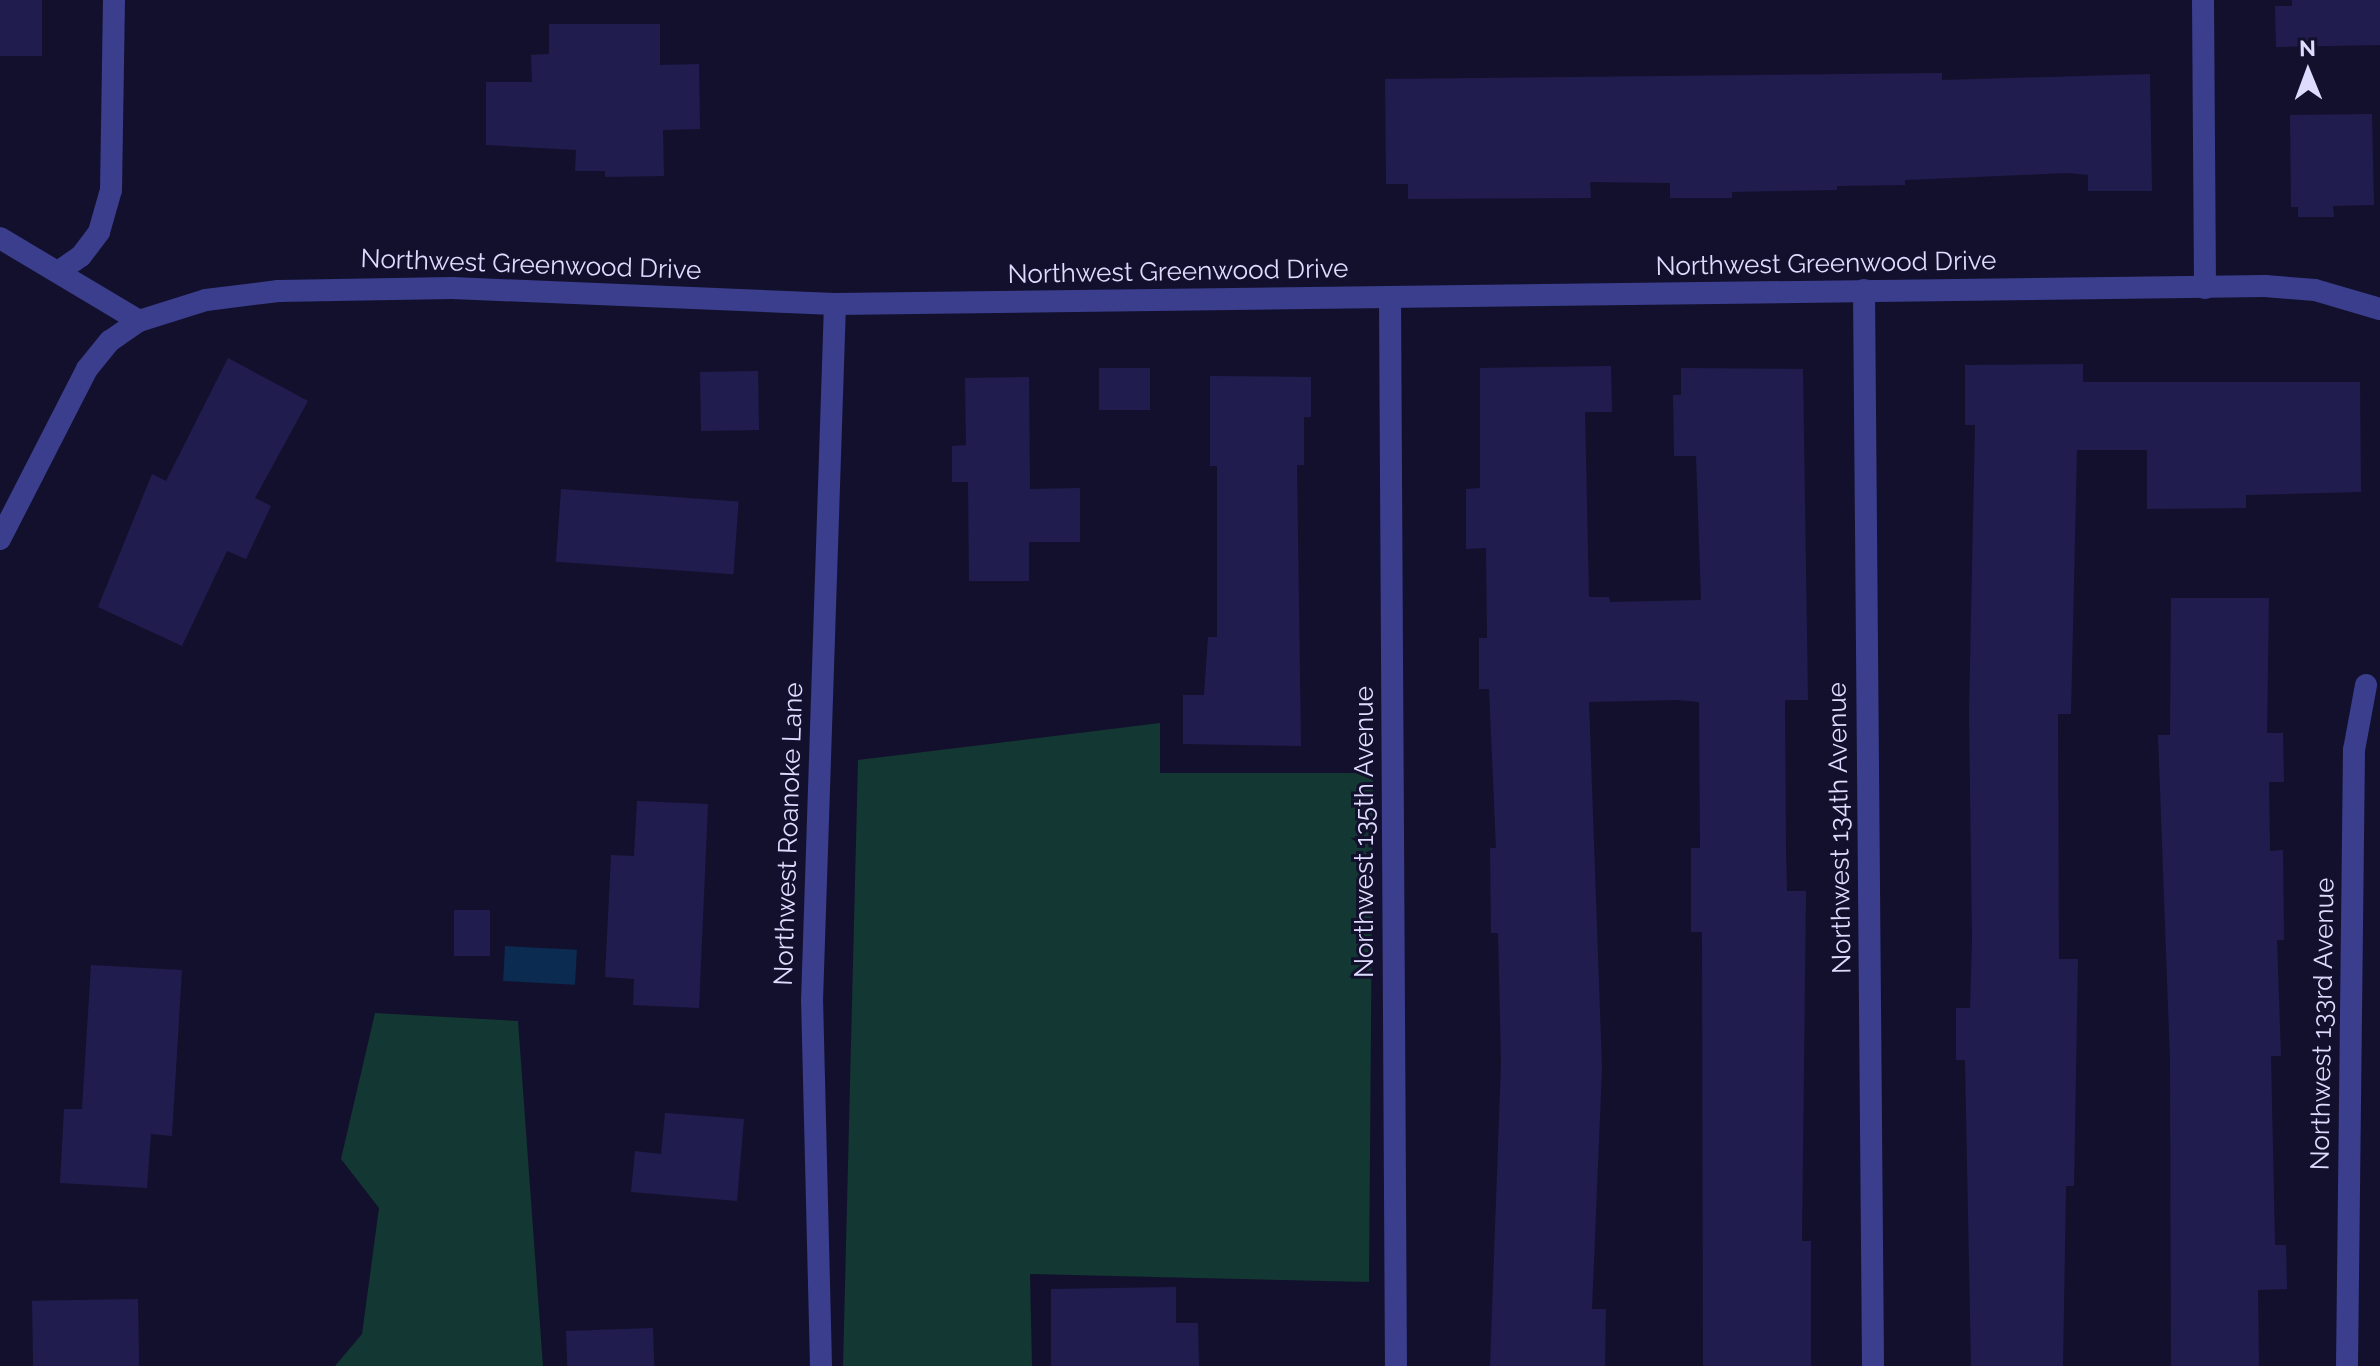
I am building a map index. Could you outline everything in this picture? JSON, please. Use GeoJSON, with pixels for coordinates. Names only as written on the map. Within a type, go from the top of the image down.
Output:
{"type":"FeatureCollection","features":[{"type":"Feature","properties":{"kind":"street"},"geometry":{"type":"LineString","coordinates":[[58,272],[81,256],[99,232],[111,190],[114,0]]}},
{"type":"Feature","properties":{"kind":"street"},"geometry":{"type":"LineString","coordinates":[[2203,0],[2205,288]]}},
{"type":"Feature","properties":{"kind":"street"},"geometry":{"type":"LineString","coordinates":[[0,238],[139,321]]}},
{"type":"Feature","properties":{"kind":"street","name":"Northwest Greenwood Drive"},"geometry":{"type":"LineString","coordinates":[[0,539],[87,369],[110,341],[139,321],[206,300],[341,287],[835,304],[2205,288],[2315,290],[2380,309]]}},
{"type":"Feature","properties":{"kind":"street","name":"Northwest 134th Avenue"},"geometry":{"type":"LineString","coordinates":[[1864,290],[1873,1366]]}},
{"type":"Feature","properties":{"kind":"street","name":"Northwest 135th Avenue"},"geometry":{"type":"LineString","coordinates":[[1390,298],[1396,1366]]}},
{"type":"Feature","properties":{"kind":"street","name":"Northwest Roanoke Lane"},"geometry":{"type":"LineString","coordinates":[[821,1366],[812,1001],[835,304]]}},
{"type":"Feature","properties":{"kind":"street","name":"Northwest 133rd Avenue"},"geometry":{"type":"LineString","coordinates":[[2347,1366],[2354,750],[2366,685]]}},
{"type":"Feature","properties":{"kind":"green space"},"geometry":{"type":"Polygon","coordinates":[[[1160,723],[1160,773],[1373,773],[1369,1282],[1030,1274],[1032,1366],[843,1366],[858,760],[1160,723]]]}},
{"type":"Feature","properties":{"kind":"green space"},"geometry":{"type":"Polygon","coordinates":[[[375,1013],[518,1021],[543,1366],[335,1366],[362,1334],[379,1208],[341,1159],[375,1013]]]}},
{"type":"Feature","properties":{"kind":"water"},"geometry":{"type":"Polygon","coordinates":[[[505,946],[577,950],[575,985],[503,981],[505,946]]]}},
{"type":"Feature","properties":{"kind":"building"},"geometry":{"type":"Polygon","coordinates":[[[0,0],[42,0],[42,56],[0,56],[0,0]]]}},
{"type":"Feature","properties":{"kind":"building"},"geometry":{"type":"Polygon","coordinates":[[[2292,0],[2380,0],[2380,45],[2276,47],[2275,6],[2292,6],[2292,0]]]}},
{"type":"Feature","properties":{"kind":"building"},"geometry":{"type":"Polygon","coordinates":[[[549,24],[660,24],[660,65],[699,64],[700,129],[663,130],[664,176],[605,177],[605,171],[575,171],[576,150],[486,145],[486,82],[532,82],[531,55],[549,54],[549,24]]]}},
{"type":"Feature","properties":{"kind":"building"},"geometry":{"type":"Polygon","coordinates":[[[1942,73],[1942,80],[2150,74],[2152,191],[2088,191],[2088,175],[2068,173],[1905,180],[1905,185],[1837,186],[1837,190],[1732,192],[1732,198],[1670,198],[1670,183],[1590,182],[1591,198],[1408,199],[1408,184],[1386,184],[1385,79],[1942,73]]]}},
{"type":"Feature","properties":{"kind":"building"},"geometry":{"type":"Polygon","coordinates":[[[2372,114],[2374,205],[2333,206],[2334,217],[2298,217],[2298,207],[2291,207],[2290,115],[2372,114]]]}},
{"type":"Feature","properties":{"kind":"building"},"geometry":{"type":"Polygon","coordinates":[[[228,358],[308,401],[255,498],[271,506],[246,559],[227,551],[182,646],[98,607],[152,474],[166,481],[228,358]]]}},
{"type":"Feature","properties":{"kind":"building"},"geometry":{"type":"Polygon","coordinates":[[[2083,364],[2083,382],[2360,382],[2361,492],[2246,495],[2246,508],[2147,509],[2147,450],[2077,450],[2071,714],[2058,714],[2059,959],[2078,959],[2074,1186],[2066,1186],[2063,1366],[1971,1366],[1965,1060],[1956,1060],[1956,1008],[1970,1008],[1972,940],[1969,712],[1975,425],[1965,425],[1965,365],[2083,364]]]}},
{"type":"Feature","properties":{"kind":"building"},"geometry":{"type":"Polygon","coordinates":[[[1611,366],[1612,412],[1585,412],[1589,597],[1609,597],[1610,602],[1701,600],[1696,456],[1674,456],[1673,395],[1681,395],[1681,368],[1803,369],[1808,700],[1785,700],[1786,848],[1787,891],[1806,891],[1802,1241],[1811,1241],[1811,1366],[1703,1366],[1702,932],[1691,932],[1691,848],[1700,848],[1699,702],[1677,700],[1589,702],[1602,1068],[1592,1309],[1606,1309],[1605,1366],[1490,1366],[1501,1063],[1498,933],[1491,933],[1490,848],[1496,848],[1489,689],[1479,689],[1479,638],[1487,638],[1486,548],[1466,549],[1466,489],[1480,488],[1480,368],[1611,366]]]}},
{"type":"Feature","properties":{"kind":"building"},"geometry":{"type":"Polygon","coordinates":[[[1099,368],[1150,368],[1150,410],[1099,410],[1099,368]]]}},
{"type":"Feature","properties":{"kind":"building"},"geometry":{"type":"Polygon","coordinates":[[[758,371],[759,430],[701,431],[700,372],[758,371]]]}},
{"type":"Feature","properties":{"kind":"building"},"geometry":{"type":"Polygon","coordinates":[[[1210,376],[1311,377],[1311,417],[1304,417],[1304,465],[1297,465],[1301,746],[1183,744],[1183,695],[1204,695],[1208,637],[1217,637],[1217,466],[1210,466],[1210,376]]]}},
{"type":"Feature","properties":{"kind":"building"},"geometry":{"type":"Polygon","coordinates":[[[1029,377],[1030,489],[1080,488],[1080,542],[1029,542],[1029,581],[969,581],[968,482],[952,482],[952,446],[966,445],[965,378],[1029,377]]]}},
{"type":"Feature","properties":{"kind":"building"},"geometry":{"type":"Polygon","coordinates":[[[561,489],[739,501],[733,574],[556,562],[561,489]]]}},
{"type":"Feature","properties":{"kind":"building"},"geometry":{"type":"Polygon","coordinates":[[[2171,598],[2269,598],[2267,733],[2283,733],[2284,782],[2269,782],[2270,851],[2283,850],[2284,940],[2277,940],[2281,1056],[2271,1056],[2275,1245],[2286,1245],[2287,1289],[2258,1290],[2259,1366],[2171,1366],[2170,1060],[2158,735],[2170,735],[2171,598]]]}},
{"type":"Feature","properties":{"kind":"building"},"geometry":{"type":"Polygon","coordinates":[[[637,801],[708,804],[699,1008],[633,1005],[634,979],[605,977],[611,855],[634,856],[637,801]]]}},
{"type":"Feature","properties":{"kind":"building"},"geometry":{"type":"Polygon","coordinates":[[[454,910],[490,910],[490,956],[454,956],[454,910]]]}},
{"type":"Feature","properties":{"kind":"building"},"geometry":{"type":"Polygon","coordinates":[[[91,965],[182,970],[172,1136],[151,1134],[147,1188],[60,1183],[64,1109],[82,1109],[91,965]]]}},
{"type":"Feature","properties":{"kind":"building"},"geometry":{"type":"Polygon","coordinates":[[[665,1113],[744,1119],[737,1201],[631,1192],[635,1151],[661,1154],[665,1113]]]}},
{"type":"Feature","properties":{"kind":"building"},"geometry":{"type":"Polygon","coordinates":[[[1176,1287],[1176,1323],[1198,1323],[1199,1366],[1051,1366],[1051,1289],[1176,1287]]]}},
{"type":"Feature","properties":{"kind":"building"},"geometry":{"type":"Polygon","coordinates":[[[138,1299],[139,1366],[33,1366],[32,1301],[138,1299]]]}},
{"type":"Feature","properties":{"kind":"building"},"geometry":{"type":"Polygon","coordinates":[[[653,1328],[654,1366],[567,1366],[566,1331],[653,1328]]]}}]}
